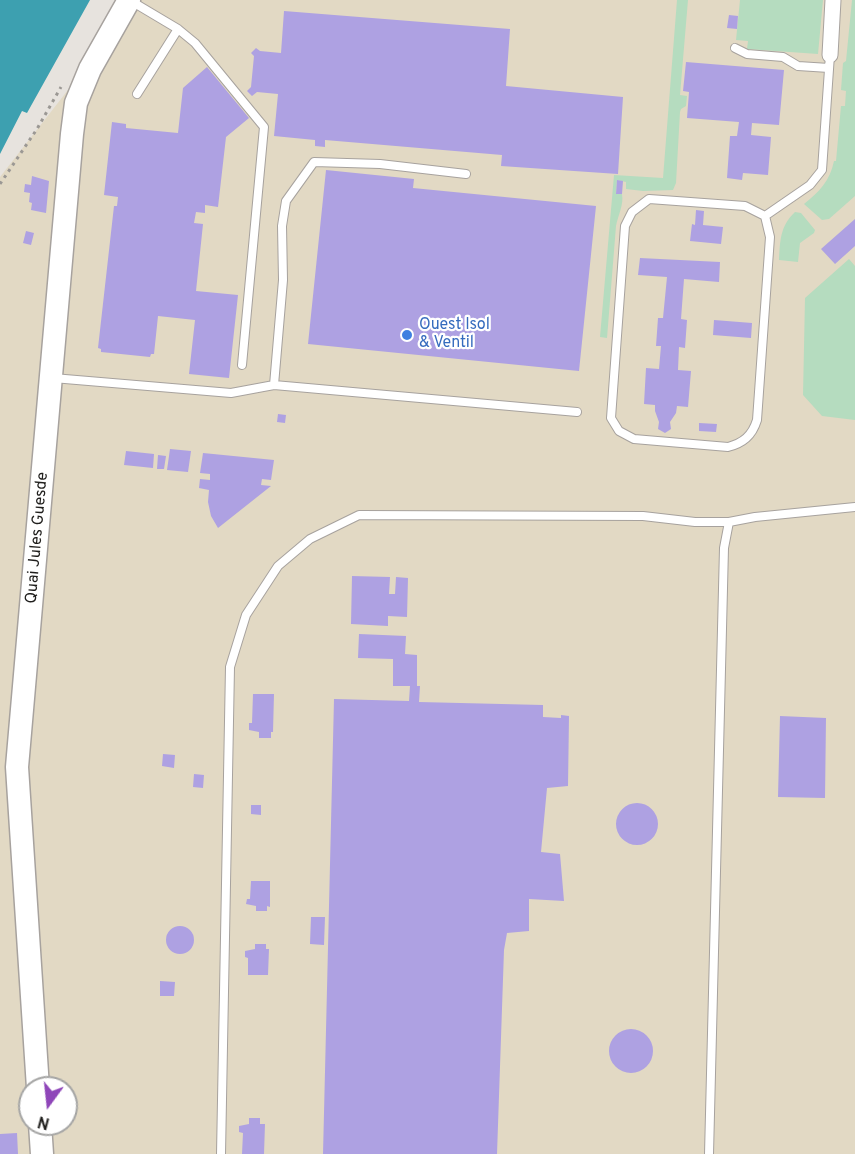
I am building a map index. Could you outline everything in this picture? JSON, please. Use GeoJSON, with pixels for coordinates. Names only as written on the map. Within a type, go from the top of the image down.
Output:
{"type":"FeatureCollection","features":[{"type":"Feature","properties":{"kind":"main road","name":"Quai Jules Guesde"},"geometry":{"type":"LineString","coordinates":[[37,1076],[17,767],[76,103],[90,69],[129,0]]}},
{"type":"Feature","properties":{"kind":"main road"},"geometry":{"type":"LineString","coordinates":[[41,1136],[42,1154]]}},
{"type":"Feature","properties":{"kind":"street"},"geometry":{"type":"LineString","coordinates":[[829,62],[833,0]]}},
{"type":"Feature","properties":{"kind":"lane"},"geometry":{"type":"LineString","coordinates":[[129,0],[178,29],[195,43],[264,126],[242,365]]}},
{"type":"Feature","properties":{"kind":"lane"},"geometry":{"type":"LineString","coordinates":[[137,94],[178,29]]}},
{"type":"Feature","properties":{"kind":"lane"},"geometry":{"type":"LineString","coordinates":[[735,48],[747,54],[783,57],[798,66],[829,62],[822,170],[810,185],[765,216]]}},
{"type":"Feature","properties":{"kind":"lane"},"geometry":{"type":"LineString","coordinates":[[274,385],[283,280],[282,226],[286,201],[314,162],[380,164],[466,174]]}},
{"type":"Feature","properties":{"kind":"lane"},"geometry":{"type":"LineString","coordinates":[[649,199],[745,206],[765,216],[770,237],[757,420],[753,430],[738,444],[728,447],[634,439],[619,431],[611,418],[625,226],[632,212],[649,199]]}},
{"type":"Feature","properties":{"kind":"lane"},"geometry":{"type":"LineString","coordinates":[[51,377],[231,393],[274,385],[577,412]]}},
{"type":"Feature","properties":{"kind":"lane"},"geometry":{"type":"LineString","coordinates":[[221,1154],[230,667],[246,615],[278,566],[310,540],[359,515],[643,516],[695,522],[729,522],[755,517],[855,507]]}},
{"type":"Feature","properties":{"kind":"lane"},"geometry":{"type":"LineString","coordinates":[[709,1154],[724,548],[729,522]]}},
{"type":"Feature","properties":{"kind":"path"},"geometry":{"type":"LineString","coordinates":[[0,184],[38,129],[64,80]]}},
{"type":"Feature","properties":{"kind":"shaded area"},"geometry":{"type":"Polygon","coordinates":[[[123,0],[855,0],[855,1154],[0,1154],[0,177],[75,81],[123,0]]]}},
{"type":"Feature","properties":{"kind":"green space"},"geometry":{"type":"Polygon","coordinates":[[[677,0],[688,0],[680,95],[687,96],[686,106],[680,112],[676,183],[673,190],[643,191],[626,189],[626,182],[617,180],[616,194],[622,194],[622,202],[616,226],[607,338],[600,337],[614,175],[663,178],[677,0]]]}},
{"type":"Feature","properties":{"kind":"green space"},"geometry":{"type":"Polygon","coordinates":[[[740,0],[823,0],[818,54],[747,49],[748,41],[736,40],[740,0]]]}},
{"type":"Feature","properties":{"kind":"green space"},"geometry":{"type":"Polygon","coordinates":[[[852,0],[855,0],[855,196],[829,219],[822,220],[804,204],[823,186],[836,161],[841,106],[845,106],[846,91],[841,90],[852,0]]]}},
{"type":"Feature","properties":{"kind":"green space"},"geometry":{"type":"Polygon","coordinates":[[[795,212],[801,213],[815,230],[814,233],[800,243],[798,262],[779,260],[784,228],[795,212]]]}},
{"type":"Feature","properties":{"kind":"green space"},"geometry":{"type":"Polygon","coordinates":[[[849,259],[855,266],[855,420],[822,416],[803,395],[805,298],[849,259]]]}},
{"type":"Feature","properties":{"kind":"water"},"geometry":{"type":"Polygon","coordinates":[[[0,0],[90,0],[27,113],[22,111],[0,154],[0,0]]]}},
{"type":"Feature","properties":{"kind":"building"},"geometry":{"type":"Polygon","coordinates":[[[284,11],[510,29],[506,86],[623,97],[618,174],[501,166],[502,155],[325,140],[325,147],[315,146],[315,140],[274,136],[278,94],[257,92],[252,96],[247,91],[251,87],[254,56],[251,53],[256,48],[260,51],[281,53],[284,11]]]}},
{"type":"Feature","properties":{"kind":"building"},"geometry":{"type":"Polygon","coordinates":[[[729,15],[738,16],[737,29],[727,28],[729,15]]]}},
{"type":"Feature","properties":{"kind":"building"},"geometry":{"type":"Polygon","coordinates":[[[686,62],[784,70],[779,125],[752,123],[751,135],[771,137],[768,175],[743,173],[742,180],[727,178],[730,136],[737,136],[739,122],[687,118],[689,92],[683,91],[686,62]]]}},
{"type":"Feature","properties":{"kind":"building"},"geometry":{"type":"Polygon","coordinates":[[[207,67],[249,118],[226,137],[218,207],[205,205],[205,213],[196,212],[194,223],[203,224],[196,291],[238,295],[229,378],[189,374],[195,320],[158,316],[154,354],[150,357],[101,352],[98,348],[114,206],[117,206],[118,197],[104,195],[112,122],[126,124],[126,128],[178,133],[183,88],[207,67]]]}},
{"type":"Feature","properties":{"kind":"building"},"geometry":{"type":"Polygon","coordinates":[[[326,170],[414,179],[413,188],[596,206],[579,371],[308,344],[326,170]]]}},
{"type":"Feature","properties":{"kind":"building"},"geometry":{"type":"Polygon","coordinates":[[[32,176],[49,181],[46,213],[31,210],[30,193],[24,192],[25,184],[31,185],[32,176]]]}},
{"type":"Feature","properties":{"kind":"building"},"geometry":{"type":"Polygon","coordinates":[[[617,180],[623,181],[622,194],[616,194],[617,180]]]}},
{"type":"Feature","properties":{"kind":"building"},"geometry":{"type":"Polygon","coordinates":[[[696,210],[704,211],[703,225],[723,227],[721,244],[690,241],[692,224],[695,225],[696,210]]]}},
{"type":"Feature","properties":{"kind":"building"},"geometry":{"type":"Polygon","coordinates":[[[855,219],[855,246],[835,264],[821,249],[855,219]]]}},
{"type":"Feature","properties":{"kind":"building"},"geometry":{"type":"Polygon","coordinates":[[[26,231],[34,233],[31,245],[23,243],[26,231]]]}},
{"type":"Feature","properties":{"kind":"building"},"geometry":{"type":"Polygon","coordinates":[[[640,258],[720,262],[719,282],[684,279],[681,319],[687,320],[685,348],[679,347],[678,370],[691,371],[688,407],[677,406],[676,413],[670,422],[671,429],[665,433],[658,429],[659,422],[655,405],[644,404],[646,368],[659,369],[661,346],[656,346],[658,318],[663,318],[667,277],[638,275],[640,258]]]}},
{"type":"Feature","properties":{"kind":"building"},"geometry":{"type":"Polygon","coordinates":[[[714,320],[752,323],[751,338],[713,335],[714,320]]]}},
{"type":"Feature","properties":{"kind":"building"},"geometry":{"type":"Polygon","coordinates":[[[278,414],[286,415],[285,423],[277,422],[278,414]]]}},
{"type":"Feature","properties":{"kind":"building"},"geometry":{"type":"Polygon","coordinates":[[[699,423],[717,424],[716,432],[699,431],[699,423]]]}},
{"type":"Feature","properties":{"kind":"building"},"geometry":{"type":"Polygon","coordinates":[[[170,449],[191,451],[188,472],[167,470],[170,449]]]}},
{"type":"Feature","properties":{"kind":"building"},"geometry":{"type":"Polygon","coordinates":[[[126,451],[154,454],[153,468],[124,465],[126,451]]]}},
{"type":"Feature","properties":{"kind":"building"},"geometry":{"type":"Polygon","coordinates":[[[203,453],[274,460],[271,480],[262,479],[261,485],[271,486],[218,528],[211,516],[208,502],[209,490],[199,488],[200,479],[210,480],[210,474],[200,473],[203,453]]]}},
{"type":"Feature","properties":{"kind":"building"},"geometry":{"type":"Polygon","coordinates":[[[158,455],[166,456],[164,469],[157,469],[158,455]]]}},
{"type":"Feature","properties":{"kind":"building"},"geometry":{"type":"Polygon","coordinates":[[[352,576],[390,577],[389,594],[395,594],[396,577],[408,578],[407,617],[388,616],[388,626],[351,624],[352,576]]]}},
{"type":"Feature","properties":{"kind":"building"},"geometry":{"type":"Polygon","coordinates":[[[359,634],[406,636],[405,654],[417,655],[419,702],[543,705],[543,717],[569,716],[568,786],[547,788],[541,852],[560,854],[564,901],[529,899],[529,931],[507,933],[504,950],[497,1154],[323,1154],[334,699],[409,701],[410,686],[393,686],[393,659],[358,658],[359,634]]]}},
{"type":"Feature","properties":{"kind":"building"},"geometry":{"type":"Polygon","coordinates":[[[253,694],[274,694],[271,738],[259,738],[259,732],[249,730],[249,723],[252,723],[253,694]]]}},
{"type":"Feature","properties":{"kind":"building"},"geometry":{"type":"Polygon","coordinates":[[[780,716],[826,718],[825,798],[778,797],[780,716]]]}},
{"type":"Feature","properties":{"kind":"building"},"geometry":{"type":"Polygon","coordinates":[[[163,754],[175,755],[174,768],[162,766],[163,754]]]}},
{"type":"Feature","properties":{"kind":"building"},"geometry":{"type":"Polygon","coordinates":[[[194,774],[204,775],[203,788],[193,787],[194,774]]]}},
{"type":"Feature","properties":{"kind":"building"},"geometry":{"type":"Polygon","coordinates":[[[637,803],[645,804],[652,809],[657,816],[657,832],[652,839],[645,844],[637,845],[629,844],[622,839],[617,832],[616,824],[617,816],[622,809],[629,804],[637,803]]]}},
{"type":"Feature","properties":{"kind":"building"},"geometry":{"type":"Polygon","coordinates":[[[251,805],[261,805],[261,815],[251,814],[251,805]]]}},
{"type":"Feature","properties":{"kind":"building"},"geometry":{"type":"Polygon","coordinates":[[[251,881],[270,881],[270,907],[267,906],[267,911],[256,911],[256,906],[246,904],[247,899],[250,899],[251,881]]]}},
{"type":"Feature","properties":{"kind":"building"},"geometry":{"type":"Polygon","coordinates":[[[311,917],[325,917],[324,945],[310,944],[311,917]]]}},
{"type":"Feature","properties":{"kind":"building"},"geometry":{"type":"Polygon","coordinates":[[[180,926],[190,930],[194,940],[190,950],[180,954],[170,950],[166,940],[170,930],[180,926]]]}},
{"type":"Feature","properties":{"kind":"building"},"geometry":{"type":"Polygon","coordinates":[[[255,944],[266,944],[266,949],[269,949],[268,975],[248,975],[248,958],[245,957],[245,951],[255,949],[255,944]]]}},
{"type":"Feature","properties":{"kind":"building"},"geometry":{"type":"Polygon","coordinates":[[[160,981],[175,982],[174,996],[160,996],[160,981]]]}},
{"type":"Feature","properties":{"kind":"building"},"geometry":{"type":"Polygon","coordinates":[[[631,1029],[646,1036],[653,1051],[646,1066],[631,1073],[616,1066],[609,1051],[616,1036],[631,1029]]]}},
{"type":"Feature","properties":{"kind":"building"},"geometry":{"type":"Polygon","coordinates":[[[249,1118],[260,1118],[260,1124],[265,1124],[264,1154],[242,1154],[243,1133],[239,1132],[239,1126],[249,1124],[249,1118]]]}},
{"type":"Feature","properties":{"kind":"building"},"geometry":{"type":"Polygon","coordinates":[[[17,1133],[18,1154],[0,1154],[0,1134],[17,1133]]]}},
{"type":"Feature","properties":{"kind":"place","name":"Ouest Isol & Ventil"},"geometry":{"type":"Point","coordinates":[407,335]}}]}
